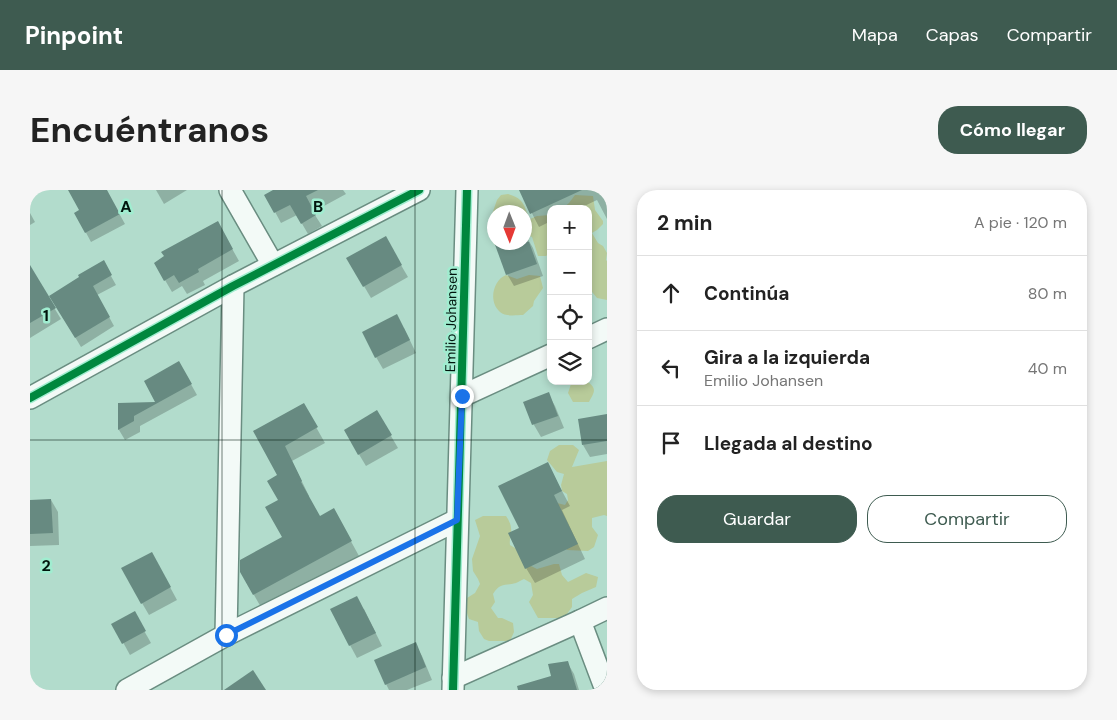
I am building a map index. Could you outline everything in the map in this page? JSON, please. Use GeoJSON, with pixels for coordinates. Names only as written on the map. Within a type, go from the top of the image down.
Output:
{"type":"FeatureCollection","features":[{"type":"Feature","properties":{"kind":"street"},"geometry":{"type":"LineString","coordinates":[[230,190],[273,265]]}},
{"type":"Feature","properties":{"kind":"street"},"geometry":{"type":"LineString","coordinates":[[30,398],[233,286],[419,190]]}},
{"type":"Feature","properties":{"kind":"street","name":"Emilio Johansen"},"geometry":{"type":"LineString","coordinates":[[453,684],[467,190]]}},
{"type":"Feature","properties":{"kind":"street"},"geometry":{"type":"LineString","coordinates":[[226,635],[233,286]]}},
{"type":"Feature","properties":{"kind":"street"},"geometry":{"type":"LineString","coordinates":[[592,336],[607,329]]}},
{"type":"Feature","properties":{"kind":"street"},"geometry":{"type":"LineString","coordinates":[[462,396],[547,357]]}},
{"type":"Feature","properties":{"kind":"street"},"geometry":{"type":"LineString","coordinates":[[127,690],[226,635],[457,520]]}},
{"type":"Feature","properties":{"kind":"street"},"geometry":{"type":"LineString","coordinates":[[453,684],[607,608]]}},
{"type":"Feature","properties":{"kind":"street"},"geometry":{"type":"LineString","coordinates":[[580,621],[606,690]]}},
{"type":"Feature","properties":{"kind":"green space"},"geometry":{"type":"Polygon","coordinates":[[[508,194],[514,196],[521,200],[524,205],[495,205],[501,195],[508,194]]]}},
{"type":"Feature","properties":{"kind":"green space"},"geometry":{"type":"Polygon","coordinates":[[[575,195],[593,196],[595,210],[603,224],[592,233],[592,205],[567,205],[575,195]]]}},
{"type":"Feature","properties":{"kind":"green space"},"geometry":{"type":"Polygon","coordinates":[[[547,215],[547,255],[538,256],[532,237],[532,218],[547,215]]]}},
{"type":"Feature","properties":{"kind":"green space"},"geometry":{"type":"Polygon","coordinates":[[[592,233],[607,253],[607,300],[597,298],[592,292],[592,233]]]}},
{"type":"Feature","properties":{"kind":"green space"},"geometry":{"type":"Polygon","coordinates":[[[506,275],[517,279],[529,275],[540,276],[543,288],[534,301],[533,306],[523,315],[505,315],[496,308],[493,297],[495,286],[506,275]]]}},
{"type":"Feature","properties":{"kind":"green space"},"geometry":{"type":"Polygon","coordinates":[[[571,385],[591,385],[594,388],[594,393],[589,402],[573,402],[568,393],[571,385]]]}},
{"type":"Feature","properties":{"kind":"green space"},"geometry":{"type":"Polygon","coordinates":[[[559,445],[573,445],[579,450],[572,467],[607,461],[607,516],[592,518],[592,527],[598,535],[594,547],[588,551],[567,550],[564,546],[557,503],[565,505],[568,500],[567,494],[562,491],[561,485],[564,474],[557,472],[547,460],[550,451],[559,445]]]}},
{"type":"Feature","properties":{"kind":"green space"},"geometry":{"type":"Polygon","coordinates":[[[483,516],[506,516],[511,526],[510,545],[520,551],[527,564],[537,569],[559,564],[562,575],[568,582],[586,573],[598,577],[596,587],[572,599],[572,607],[564,618],[538,618],[529,602],[533,595],[531,583],[524,579],[516,583],[500,586],[493,594],[495,602],[491,608],[498,618],[513,623],[514,632],[510,641],[489,641],[484,639],[479,631],[478,622],[469,619],[466,606],[467,598],[475,593],[480,584],[473,571],[472,559],[480,536],[475,520],[483,516]]]}},
{"type":"Feature","properties":{"kind":"building"},"geometry":{"type":"Polygon","coordinates":[[[68,190],[107,190],[120,214],[85,233],[74,213],[79,210],[68,190]]]}},
{"type":"Feature","properties":{"kind":"building"},"geometry":{"type":"Polygon","coordinates":[[[273,190],[318,190],[306,196],[316,215],[301,224],[290,205],[274,213],[264,195],[273,190]]]}},
{"type":"Feature","properties":{"kind":"building"},"geometry":{"type":"Polygon","coordinates":[[[519,190],[582,190],[532,213],[532,205],[526,205],[519,190]]]}},
{"type":"Feature","properties":{"kind":"building"},"geometry":{"type":"Polygon","coordinates":[[[218,221],[233,249],[198,269],[199,272],[179,283],[174,275],[164,281],[154,263],[164,256],[161,252],[218,221]]]}},
{"type":"Feature","properties":{"kind":"building"},"geometry":{"type":"Polygon","coordinates":[[[386,236],[402,265],[363,287],[346,258],[386,236]]]}},
{"type":"Feature","properties":{"kind":"building"},"geometry":{"type":"Polygon","coordinates":[[[497,250],[532,250],[537,264],[506,275],[497,250]]]}},
{"type":"Feature","properties":{"kind":"building"},"geometry":{"type":"Polygon","coordinates":[[[104,260],[112,275],[93,286],[110,317],[75,338],[49,296],[79,277],[78,275],[104,260]]]}},
{"type":"Feature","properties":{"kind":"building"},"geometry":{"type":"Polygon","coordinates":[[[30,265],[56,308],[30,323],[30,265]]]}},
{"type":"Feature","properties":{"kind":"building"},"geometry":{"type":"Polygon","coordinates":[[[397,314],[410,340],[375,358],[362,332],[397,314]]]}},
{"type":"Feature","properties":{"kind":"building"},"geometry":{"type":"Polygon","coordinates":[[[179,361],[192,384],[134,416],[134,421],[118,430],[118,403],[155,402],[144,381],[179,361]]]}},
{"type":"Feature","properties":{"kind":"building"},"geometry":{"type":"Polygon","coordinates":[[[549,392],[558,416],[532,425],[523,402],[549,392]]]}},
{"type":"Feature","properties":{"kind":"building"},"geometry":{"type":"Polygon","coordinates":[[[304,403],[318,427],[285,446],[301,482],[320,516],[334,508],[352,541],[253,595],[240,572],[240,560],[282,537],[265,507],[278,500],[267,481],[277,475],[253,431],[304,403]]]}},
{"type":"Feature","properties":{"kind":"building"},"geometry":{"type":"Polygon","coordinates":[[[377,410],[392,435],[358,455],[344,430],[377,410]]]}},
{"type":"Feature","properties":{"kind":"building"},"geometry":{"type":"Polygon","coordinates":[[[607,414],[607,441],[582,445],[578,419],[607,414]]]}},
{"type":"Feature","properties":{"kind":"building"},"geometry":{"type":"Polygon","coordinates":[[[548,462],[562,491],[554,495],[578,544],[525,569],[508,533],[519,528],[498,486],[548,462]]]}},
{"type":"Feature","properties":{"kind":"building"},"geometry":{"type":"Polygon","coordinates":[[[51,499],[53,533],[30,534],[30,500],[51,499]]]}},
{"type":"Feature","properties":{"kind":"building"},"geometry":{"type":"Polygon","coordinates":[[[152,552],[171,587],[141,604],[121,568],[152,552]]]}},
{"type":"Feature","properties":{"kind":"building"},"geometry":{"type":"Polygon","coordinates":[[[357,596],[376,633],[349,646],[330,609],[357,596]]]}},
{"type":"Feature","properties":{"kind":"building"},"geometry":{"type":"Polygon","coordinates":[[[135,611],[146,631],[122,644],[111,624],[135,611]]]}},
{"type":"Feature","properties":{"kind":"building"},"geometry":{"type":"Polygon","coordinates":[[[416,642],[426,667],[385,685],[374,660],[416,642]]]}},
{"type":"Feature","properties":{"kind":"building"},"geometry":{"type":"Polygon","coordinates":[[[568,661],[577,690],[518,690],[517,686],[551,676],[548,664],[568,661]]]}},
{"type":"Feature","properties":{"kind":"building"},"geometry":{"type":"Polygon","coordinates":[[[253,670],[266,690],[224,690],[253,670]]]}},
{"type":"Feature","properties":{"kind":"cycle path"},"geometry":{"type":"LineString","coordinates":[[30,398],[233,286],[419,190]]}},
{"type":"Feature","properties":{"kind":"cycle path"},"geometry":{"type":"LineString","coordinates":[[453,690],[467,190]]}},
{"type":"Feature","properties":{"kind":"route"},"geometry":{"type":"LineString","coordinates":[[226,635],[457,520],[462,396]]}}]}
